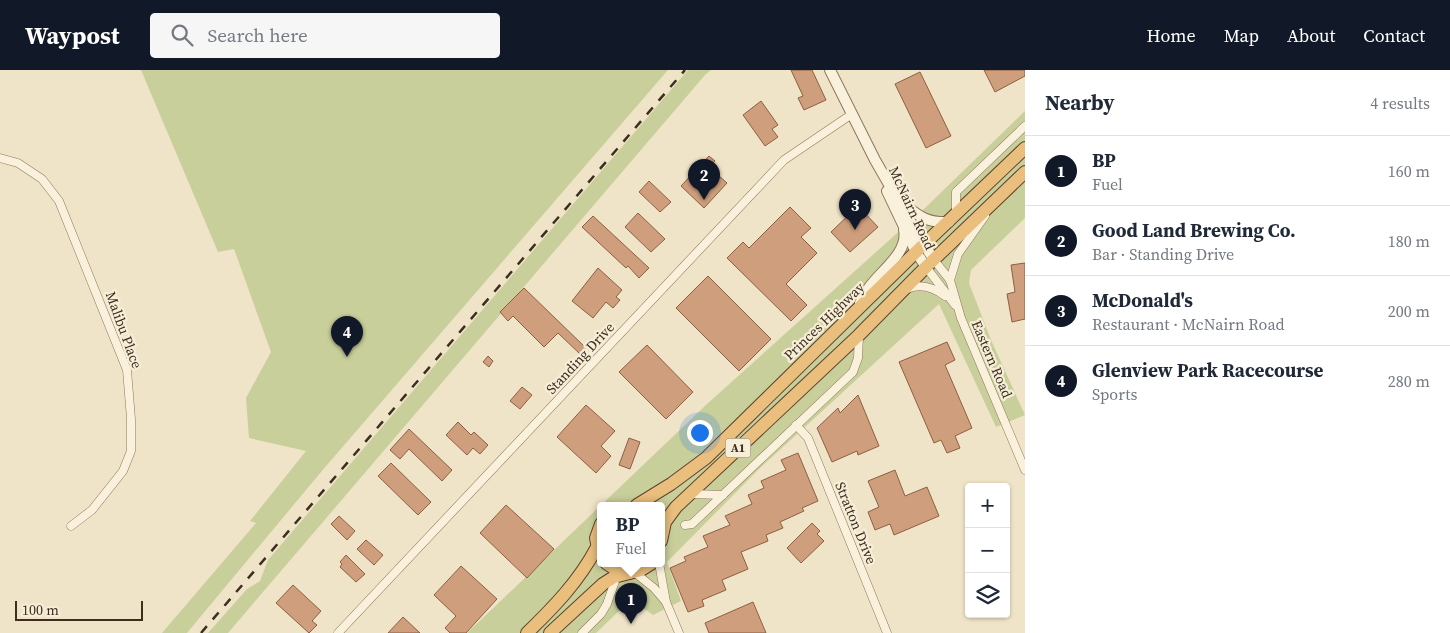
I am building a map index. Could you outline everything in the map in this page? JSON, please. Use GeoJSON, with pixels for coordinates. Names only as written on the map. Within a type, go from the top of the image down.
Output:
{"type":"FeatureCollection","features":[{"type":"Feature","properties":{"kind":"highway","name":"Princes Highway"},"geometry":{"type":"LineString","coordinates":[[642,502],[671,484],[706,458],[1025,148]]}},
{"type":"Feature","properties":{"kind":"highway","name":"A1"},"geometry":{"type":"LineString","coordinates":[[665,526],[676,507],[689,494],[859,336],[1025,172]]}},
{"type":"Feature","properties":{"kind":"highway"},"geometry":{"type":"LineString","coordinates":[[814,352],[841,334],[851,331],[859,336]]}},
{"type":"Feature","properties":{"kind":"highway"},"geometry":{"type":"LineString","coordinates":[[527,633],[569,590],[597,554]]}},
{"type":"Feature","properties":{"kind":"highway"},"geometry":{"type":"LineString","coordinates":[[612,567],[618,571],[631,573]]}},
{"type":"Feature","properties":{"kind":"highway"},"geometry":{"type":"LineString","coordinates":[[550,633],[603,584],[614,577],[646,567]]}},
{"type":"Feature","properties":{"kind":"street","name":"McNairn Road"},"geometry":{"type":"LineString","coordinates":[[830,70],[875,160],[902,222],[930,264]]}},
{"type":"Feature","properties":{"kind":"street","name":"Standing Drive"},"geometry":{"type":"LineString","coordinates":[[338,633],[784,160],[852,114]]}},
{"type":"Feature","properties":{"kind":"street"},"geometry":{"type":"LineString","coordinates":[[900,201],[928,221],[936,223],[952,218],[956,192],[1025,126]]}},
{"type":"Feature","properties":{"kind":"street","name":"Malibu Place"},"geometry":{"type":"LineString","coordinates":[[0,158],[18,163],[42,179],[59,201],[127,370],[132,419],[131,451],[124,471],[92,510],[70,526]]}},
{"type":"Feature","properties":{"kind":"street","name":"McNairn Road"},"geometry":{"type":"LineString","coordinates":[[875,160],[900,201],[920,248]]}},
{"type":"Feature","properties":{"kind":"street"},"geometry":{"type":"LineString","coordinates":[[950,280],[958,254],[997,199]]}},
{"type":"Feature","properties":{"kind":"street"},"geometry":{"type":"LineString","coordinates":[[856,311],[868,289],[890,266],[901,249],[905,233],[902,222]]}},
{"type":"Feature","properties":{"kind":"street"},"geometry":{"type":"LineString","coordinates":[[930,264],[953,301],[961,318]]}},
{"type":"Feature","properties":{"kind":"street","name":"Eastern Road"},"geometry":{"type":"LineString","coordinates":[[930,264],[950,280],[961,318],[1025,470]]}},
{"type":"Feature","properties":{"kind":"street"},"geometry":{"type":"LineString","coordinates":[[904,291],[915,286],[927,286],[938,290],[953,301]]}},
{"type":"Feature","properties":{"kind":"street"},"geometry":{"type":"LineString","coordinates":[[685,525],[692,524],[853,372],[858,358],[859,336]]}},
{"type":"Feature","properties":{"kind":"street","name":"Stratton Drive"},"geometry":{"type":"LineString","coordinates":[[796,425],[808,438],[887,633]]}},
{"type":"Feature","properties":{"kind":"street"},"geometry":{"type":"LineString","coordinates":[[689,494],[723,495]]}},
{"type":"Feature","properties":{"kind":"street"},"geometry":{"type":"LineString","coordinates":[[660,567],[666,602],[680,633]]}},
{"type":"Feature","properties":{"kind":"street"},"geometry":{"type":"LineString","coordinates":[[631,573],[654,588],[666,602]]}},
{"type":"Feature","properties":{"kind":"street"},"geometry":{"type":"LineString","coordinates":[[582,633],[601,614],[607,604],[615,581],[614,577]]}},
{"type":"Feature","properties":{"kind":"green space"},"geometry":{"type":"Polygon","coordinates":[[[141,70],[668,70],[321,472],[187,633],[162,633],[256,523],[250,521],[306,451],[249,438],[246,398],[271,352],[234,249],[218,252],[141,70]]]}},
{"type":"Feature","properties":{"kind":"green space"},"geometry":{"type":"Polygon","coordinates":[[[688,70],[711,70],[228,633],[208,633],[247,589],[260,581],[268,560],[688,70]]]}},
{"type":"Feature","properties":{"kind":"green space"},"geometry":{"type":"Polygon","coordinates":[[[1025,111],[1025,218],[971,270],[969,283],[991,340],[1025,415],[996,427],[939,304],[760,468],[667,562],[681,601],[653,615],[636,603],[620,610],[596,633],[467,633],[597,509],[597,567],[665,567],[665,502],[604,502],[707,404],[925,208],[1025,111]]]}},
{"type":"Feature","properties":{"kind":"building"},"geometry":{"type":"Polygon","coordinates":[[[791,70],[812,70],[826,100],[804,110],[798,98],[803,96],[791,70]]]}},
{"type":"Feature","properties":{"kind":"building"},"geometry":{"type":"Polygon","coordinates":[[[984,70],[1025,70],[1025,76],[995,92],[984,70]]]}},
{"type":"Feature","properties":{"kind":"building"},"geometry":{"type":"Polygon","coordinates":[[[920,72],[951,136],[926,148],[895,84],[920,72]]]}},
{"type":"Feature","properties":{"kind":"building"},"geometry":{"type":"Polygon","coordinates":[[[761,101],[778,125],[772,129],[778,137],[765,146],[743,115],[761,101]]]}},
{"type":"Feature","properties":{"kind":"building"},"geometry":{"type":"Polygon","coordinates":[[[709,156],[715,161],[709,167],[727,183],[704,208],[681,186],[709,156]]]}},
{"type":"Feature","properties":{"kind":"building"},"geometry":{"type":"Polygon","coordinates":[[[649,181],[671,202],[660,212],[639,192],[649,181]]]}},
{"type":"Feature","properties":{"kind":"building"},"geometry":{"type":"Polygon","coordinates":[[[858,206],[878,227],[850,252],[831,232],[858,206]]]}},
{"type":"Feature","properties":{"kind":"building"},"geometry":{"type":"Polygon","coordinates":[[[790,207],[811,228],[801,237],[817,253],[786,284],[807,305],[791,321],[727,258],[743,242],[749,248],[790,207]]]}},
{"type":"Feature","properties":{"kind":"building"},"geometry":{"type":"Polygon","coordinates":[[[638,213],[665,239],[651,252],[625,227],[638,213]]]}},
{"type":"Feature","properties":{"kind":"building"},"geometry":{"type":"Polygon","coordinates":[[[593,216],[649,268],[639,278],[628,266],[626,268],[582,227],[593,216]]]}},
{"type":"Feature","properties":{"kind":"building"},"geometry":{"type":"Polygon","coordinates":[[[1025,263],[1025,319],[1012,322],[1007,294],[1015,292],[1011,265],[1025,263]]]}},
{"type":"Feature","properties":{"kind":"building"},"geometry":{"type":"Polygon","coordinates":[[[598,268],[622,290],[616,297],[620,300],[613,308],[606,302],[593,318],[572,301],[598,268]]]}},
{"type":"Feature","properties":{"kind":"building"},"geometry":{"type":"Polygon","coordinates":[[[708,276],[771,339],[739,371],[676,308],[708,276]]]}},
{"type":"Feature","properties":{"kind":"building"},"geometry":{"type":"Polygon","coordinates":[[[524,288],[586,348],[580,354],[558,333],[544,347],[513,316],[508,321],[500,312],[524,288]]]}},
{"type":"Feature","properties":{"kind":"building"},"geometry":{"type":"Polygon","coordinates":[[[947,342],[955,360],[945,365],[972,428],[955,436],[960,448],[947,453],[941,440],[934,443],[899,362],[947,342]]]}},
{"type":"Feature","properties":{"kind":"building"},"geometry":{"type":"Polygon","coordinates":[[[647,345],[693,392],[666,419],[619,372],[647,345]]]}},
{"type":"Feature","properties":{"kind":"building"},"geometry":{"type":"Polygon","coordinates":[[[488,356],[493,361],[489,367],[483,362],[488,356]]]}},
{"type":"Feature","properties":{"kind":"building"},"geometry":{"type":"Polygon","coordinates":[[[522,387],[532,395],[520,409],[510,401],[522,387]]]}},
{"type":"Feature","properties":{"kind":"building"},"geometry":{"type":"Polygon","coordinates":[[[858,395],[879,446],[858,455],[857,451],[832,462],[817,428],[838,408],[840,413],[858,395]]]}},
{"type":"Feature","properties":{"kind":"building"},"geometry":{"type":"Polygon","coordinates":[[[586,405],[615,431],[601,446],[611,456],[596,473],[557,437],[586,405]]]}},
{"type":"Feature","properties":{"kind":"building"},"geometry":{"type":"Polygon","coordinates":[[[458,422],[471,435],[474,432],[488,445],[480,454],[473,448],[467,455],[446,435],[458,422]]]}},
{"type":"Feature","properties":{"kind":"building"},"geometry":{"type":"Polygon","coordinates":[[[409,429],[452,470],[442,481],[409,449],[400,459],[390,450],[409,429]]]}},
{"type":"Feature","properties":{"kind":"building"},"geometry":{"type":"Polygon","coordinates":[[[629,438],[640,442],[630,469],[619,465],[629,438]]]}},
{"type":"Feature","properties":{"kind":"building"},"geometry":{"type":"Polygon","coordinates":[[[798,453],[818,501],[802,508],[804,511],[780,522],[783,528],[766,535],[768,541],[741,552],[748,569],[722,580],[726,590],[702,600],[704,606],[688,612],[670,568],[686,561],[684,557],[708,547],[703,536],[730,525],[725,516],[752,504],[748,495],[764,488],[761,481],[786,470],[781,460],[798,453]]]}},
{"type":"Feature","properties":{"kind":"building"},"geometry":{"type":"Polygon","coordinates":[[[391,463],[431,502],[418,515],[378,476],[391,463]]]}},
{"type":"Feature","properties":{"kind":"building"},"geometry":{"type":"Polygon","coordinates":[[[895,470],[905,496],[927,487],[939,516],[894,535],[890,524],[875,530],[868,512],[879,507],[868,481],[895,470]]]}},
{"type":"Feature","properties":{"kind":"building"},"geometry":{"type":"Polygon","coordinates":[[[506,505],[554,549],[527,578],[480,533],[506,505]]]}},
{"type":"Feature","properties":{"kind":"building"},"geometry":{"type":"Polygon","coordinates":[[[339,516],[355,531],[347,540],[331,524],[339,516]]]}},
{"type":"Feature","properties":{"kind":"building"},"geometry":{"type":"Polygon","coordinates":[[[812,523],[820,531],[817,534],[824,541],[801,563],[787,548],[812,523]]]}},
{"type":"Feature","properties":{"kind":"building"},"geometry":{"type":"Polygon","coordinates":[[[366,540],[383,555],[374,565],[357,549],[366,540]]]}},
{"type":"Feature","properties":{"kind":"building"},"geometry":{"type":"Polygon","coordinates":[[[346,555],[365,574],[356,582],[340,567],[342,564],[340,562],[346,555]]]}},
{"type":"Feature","properties":{"kind":"building"},"geometry":{"type":"Polygon","coordinates":[[[461,566],[497,599],[466,633],[450,633],[445,628],[456,616],[434,595],[461,566]]]}},
{"type":"Feature","properties":{"kind":"building"},"geometry":{"type":"Polygon","coordinates":[[[293,585],[321,611],[312,621],[317,625],[309,633],[276,603],[293,585]]]}},
{"type":"Feature","properties":{"kind":"building"},"geometry":{"type":"Polygon","coordinates":[[[753,602],[766,633],[709,633],[705,623],[753,602]]]}},
{"type":"Feature","properties":{"kind":"building"},"geometry":{"type":"Polygon","coordinates":[[[403,617],[420,633],[388,633],[403,617]]]}},
{"type":"Feature","properties":{"kind":"railway"},"geometry":{"type":"LineString","coordinates":[[201,633],[685,70]]}},
{"type":"Feature","properties":{"kind":"place","name":"Good Land Brewing Co."},"geometry":{"type":"Point","coordinates":[704,200]}},
{"type":"Feature","properties":{"kind":"place","name":"McDonald's"},"geometry":{"type":"Point","coordinates":[855,230]}},
{"type":"Feature","properties":{"kind":"place","name":"Glenview Park Racecourse"},"geometry":{"type":"Point","coordinates":[347,357]}},
{"type":"Feature","properties":{"kind":"place","name":"BP"},"geometry":{"type":"Point","coordinates":[631,624]}}]}
